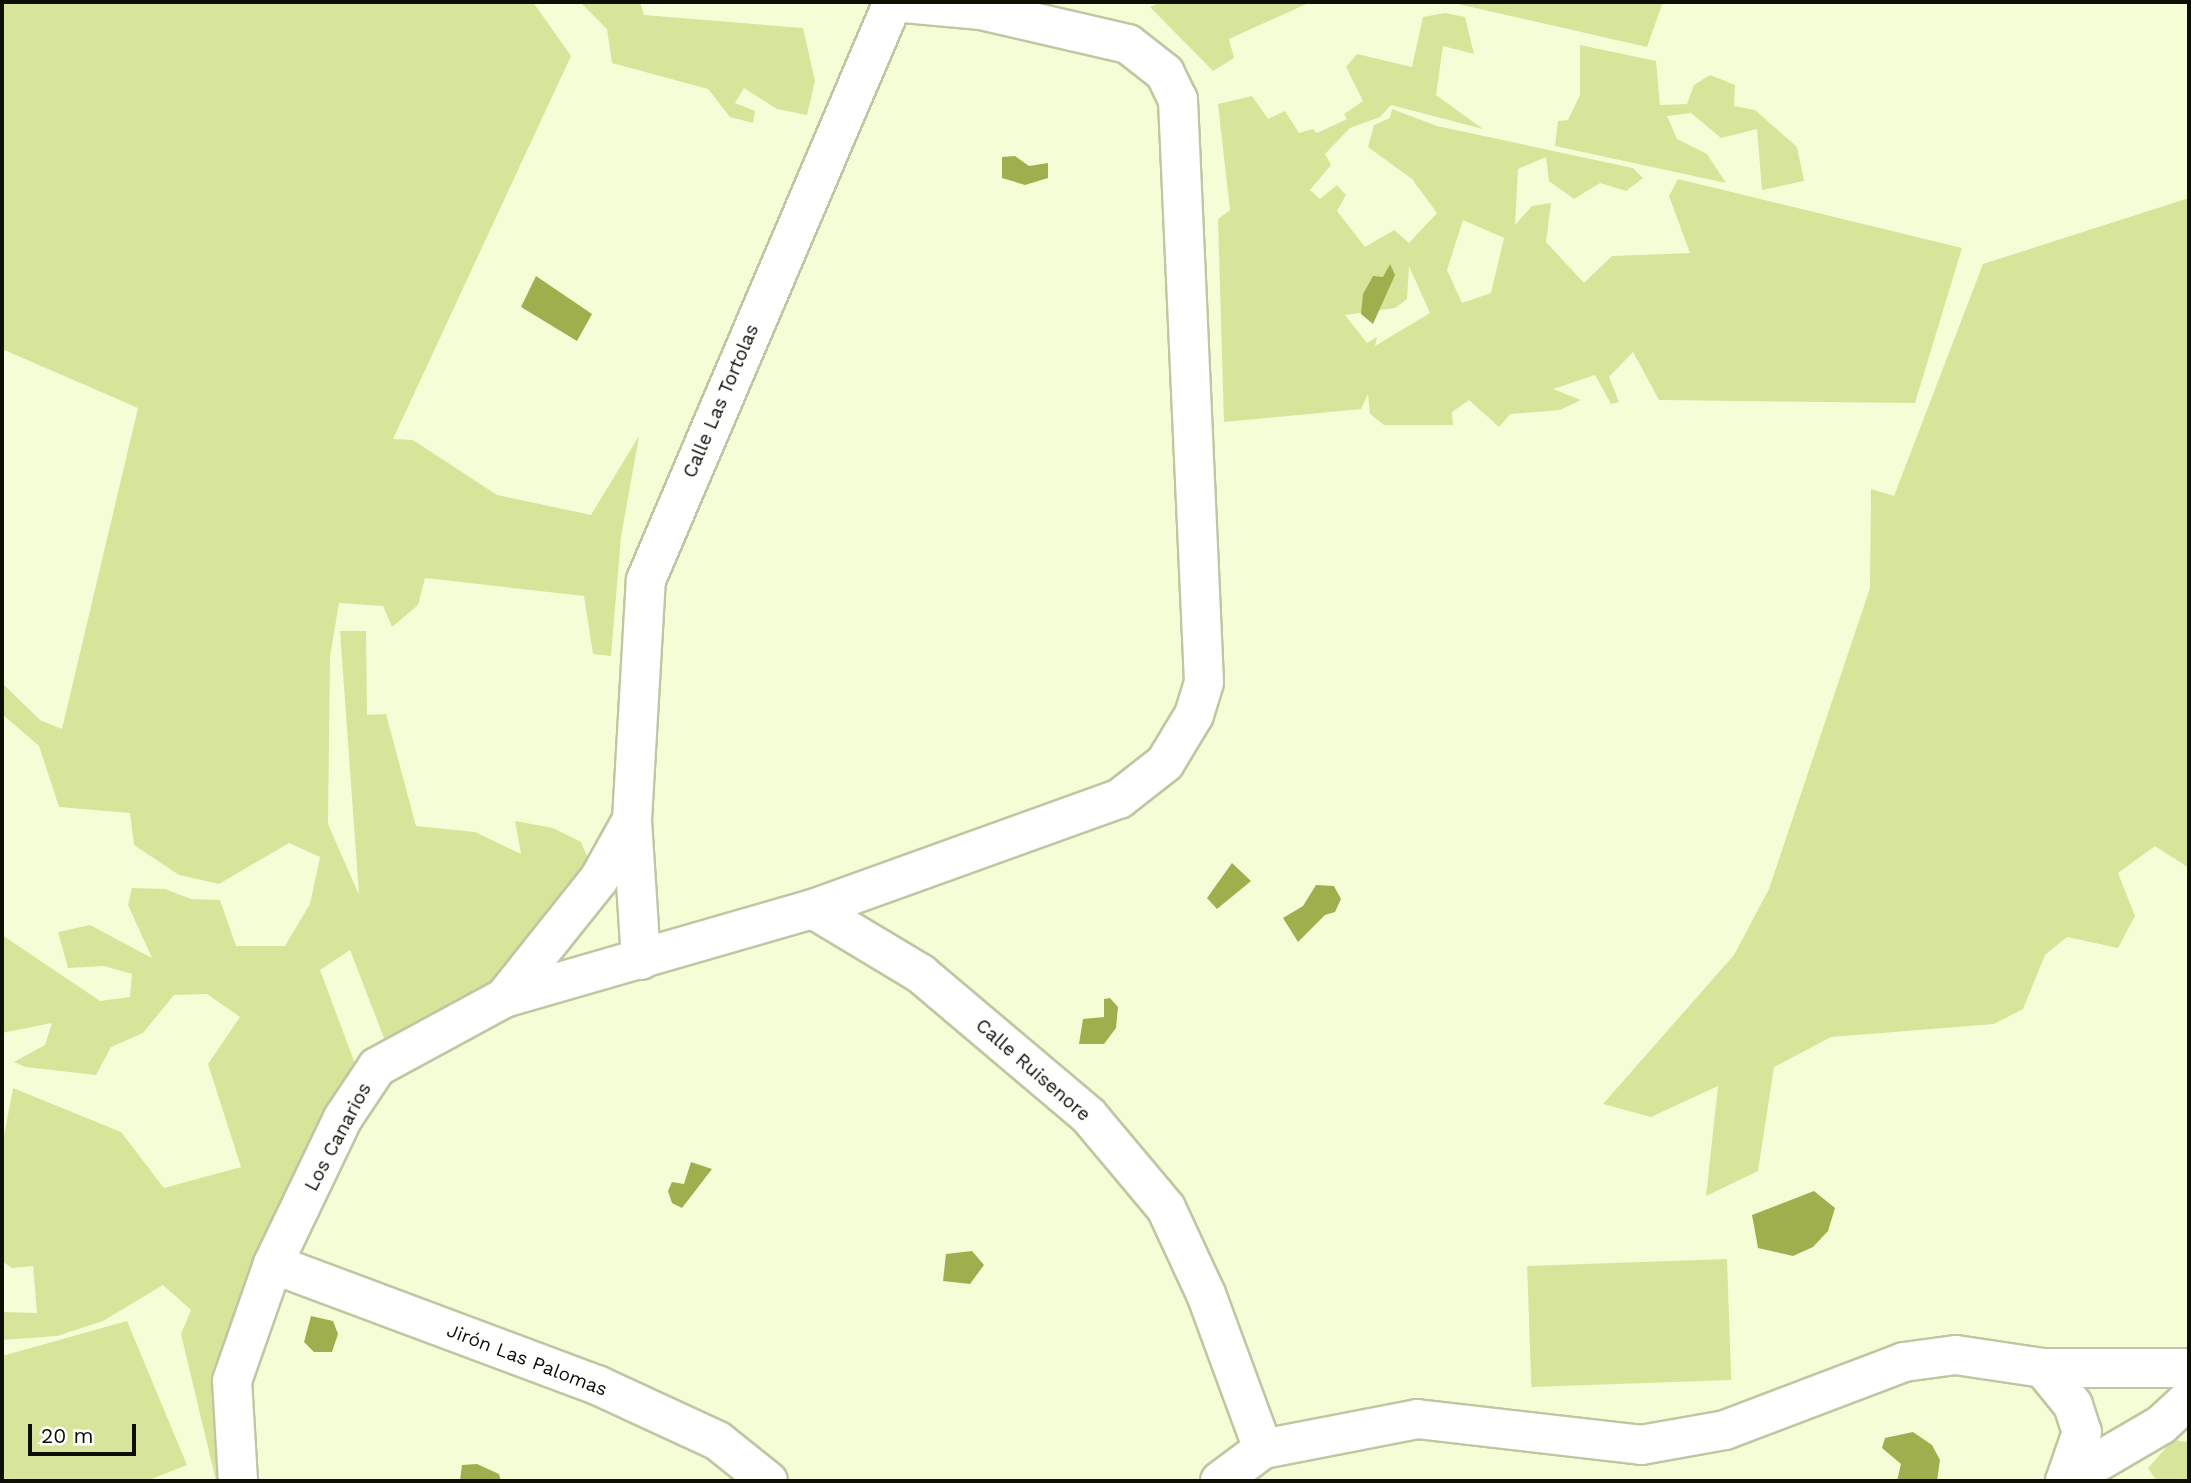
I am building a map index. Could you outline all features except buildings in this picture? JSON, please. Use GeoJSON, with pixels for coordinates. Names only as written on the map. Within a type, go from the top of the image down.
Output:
{"type":"FeatureCollection","features":[{"type":"Feature","properties":{"kind":"street","name":"Calle Las Tortolas"},"geometry":{"type":"LineString","coordinates":[[641,960],[632,820],[646,580],[893,2]]}},
{"type":"Feature","properties":{"kind":"street"},"geometry":{"type":"LineString","coordinates":[[641,960],[813,909],[1119,799],[1165,763],[1194,715],[1204,682],[1178,100],[1165,73],[1129,44],[981,10],[893,2]]}},
{"type":"Feature","properties":{"kind":"street","name":"Calle Las Tortolas"},"geometry":{"type":"LineString","coordinates":[[504,998],[599,879],[632,820]]}},
{"type":"Feature","properties":{"kind":"street","name":"Calle Ruisenore"},"geometry":{"type":"LineString","coordinates":[[813,909],[922,974],[1087,1115],[1157,1198],[1206,1294],[1263,1449]]}},
{"type":"Feature","properties":{"kind":"street","name":"Los Canarios"},"geometry":{"type":"LineString","coordinates":[[238,1481],[232,1381],[273,1264],[343,1118],[377,1067],[504,998],[641,960]]}},
{"type":"Feature","properties":{"kind":"street","name":"Jirón Las Palomas"},"geometry":{"type":"LineString","coordinates":[[273,1264],[597,1385],[718,1441],[768,1481]]}},
{"type":"Feature","properties":{"kind":"street"},"geometry":{"type":"LineString","coordinates":[[1220,1481],[1263,1449],[1417,1419],[1641,1445],[1725,1430],[1904,1362],[1956,1355],[2043,1368],[2189,1368]]}},
{"type":"Feature","properties":{"kind":"street"},"geometry":{"type":"LineString","coordinates":[[2043,1368],[2073,1405],[2082,1432],[2065,1481]]}},
{"type":"Feature","properties":{"kind":"street"},"geometry":{"type":"LineString","coordinates":[[2065,1481],[2161,1425],[2189,1399]]}},
{"type":"Feature","properties":{"kind":"shaded area"},"geometry":{"type":"Polygon","coordinates":[[[2,2],[533,2],[571,56],[393,439],[413,440],[497,495],[591,515],[639,436],[621,537],[611,656],[593,654],[584,596],[425,578],[418,605],[392,627],[383,606],[339,603],[330,657],[328,824],[359,895],[340,631],[366,631],[367,715],[386,714],[416,826],[475,832],[521,854],[515,821],[553,828],[581,842],[591,865],[497,992],[420,1028],[384,1038],[350,950],[320,970],[357,1069],[265,1259],[224,1481],[216,1481],[181,1334],[191,1310],[163,1285],[103,1321],[57,1336],[2,1340],[2,1312],[37,1313],[33,1266],[12,1268],[2,1261],[2,1147],[13,1088],[121,1132],[164,1188],[241,1167],[208,1064],[240,1017],[207,994],[174,995],[143,1033],[111,1047],[96,1075],[25,1067],[14,1062],[45,1045],[52,1023],[2,1033],[2,935],[100,1001],[130,997],[132,974],[104,966],[68,968],[58,932],[90,925],[152,958],[128,905],[132,888],[165,889],[191,899],[220,900],[236,946],[285,946],[310,904],[320,857],[289,843],[219,884],[179,875],[134,845],[130,813],[59,807],[39,746],[2,714],[2,683],[40,720],[62,729],[138,408],[2,349],[2,2]]]}},
{"type":"Feature","properties":{"kind":"shaded area"},"geometry":{"type":"Polygon","coordinates":[[[580,2],[640,2],[644,15],[803,28],[815,81],[807,115],[777,109],[744,88],[735,103],[755,111],[753,123],[730,117],[708,89],[612,63],[607,29],[580,2]]]}},
{"type":"Feature","properties":{"kind":"shaded area"},"geometry":{"type":"Polygon","coordinates":[[[1161,2],[1311,2],[1229,39],[1234,58],[1213,71],[1150,7],[1161,2]]]}},
{"type":"Feature","properties":{"kind":"shaded area"},"geometry":{"type":"Polygon","coordinates":[[[1449,2],[1663,2],[1647,47],[1449,2]]]}},
{"type":"Feature","properties":{"kind":"shaded area"},"geometry":{"type":"Polygon","coordinates":[[[1445,13],[1465,17],[1474,54],[1443,46],[1436,95],[1483,129],[1391,105],[1380,117],[1350,128],[1325,154],[1331,165],[1310,190],[1320,199],[1337,185],[1346,195],[1337,211],[1365,247],[1394,230],[1409,243],[1437,213],[1412,179],[1368,147],[1374,125],[1390,118],[1392,109],[1437,126],[1633,168],[1643,178],[1626,191],[1600,183],[1574,199],[1549,181],[1546,157],[1518,169],[1515,225],[1532,206],[1551,203],[1546,242],[1584,283],[1612,256],[1690,253],[1669,196],[1678,179],[1962,248],[1915,403],[1659,400],[1633,352],[1609,377],[1619,402],[1611,404],[1595,375],[1553,389],[1581,400],[1560,410],[1510,414],[1499,427],[1469,400],[1452,412],[1453,425],[1384,425],[1370,414],[1368,394],[1361,409],[1224,422],[1218,219],[1230,210],[1218,104],[1252,96],[1268,119],[1285,111],[1299,133],[1313,129],[1317,133],[1347,119],[1344,114],[1363,101],[1346,67],[1357,54],[1412,67],[1423,17],[1445,13]],[[1463,220],[1447,270],[1462,303],[1491,293],[1504,238],[1463,220]],[[1409,266],[1407,299],[1395,308],[1345,315],[1367,343],[1377,337],[1375,346],[1430,313],[1409,266]]]}},
{"type":"Feature","properties":{"kind":"shaded area"},"geometry":{"type":"Polygon","coordinates":[[[1580,45],[1656,61],[1660,105],[1687,104],[1694,85],[1710,75],[1735,85],[1734,106],[1755,110],[1797,147],[1804,181],[1762,190],[1757,129],[1721,138],[1691,113],[1667,116],[1677,139],[1707,154],[1726,183],[1555,146],[1558,121],[1568,120],[1580,95],[1580,45]]]}},
{"type":"Feature","properties":{"kind":"shaded area"},"geometry":{"type":"Polygon","coordinates":[[[1015,156],[1029,166],[1048,163],[1048,178],[1025,185],[1002,178],[1002,157],[1015,156]]]}},
{"type":"Feature","properties":{"kind":"shaded area"},"geometry":{"type":"Polygon","coordinates":[[[2189,198],[2189,868],[2155,846],[2118,873],[2135,916],[2118,948],[2067,937],[2045,955],[2023,1009],[1994,1024],[1831,1037],[1774,1067],[1758,1171],[1706,1196],[1718,1086],[1651,1117],[1603,1104],[1734,955],[1769,889],[1870,588],[1871,489],[1894,496],[1983,264],[2189,198]]]}},
{"type":"Feature","properties":{"kind":"shaded area"},"geometry":{"type":"Polygon","coordinates":[[[1390,264],[1395,275],[1373,324],[1361,314],[1363,294],[1373,276],[1383,277],[1390,264]]]}},
{"type":"Feature","properties":{"kind":"shaded area"},"geometry":{"type":"Polygon","coordinates":[[[536,276],[592,314],[577,341],[521,307],[536,276]]]}},
{"type":"Feature","properties":{"kind":"shaded area"},"geometry":{"type":"Polygon","coordinates":[[[1232,863],[1251,881],[1217,909],[1207,898],[1232,863]]]}},
{"type":"Feature","properties":{"kind":"shaded area"},"geometry":{"type":"Polygon","coordinates":[[[1316,885],[1334,886],[1341,899],[1335,912],[1325,915],[1298,942],[1283,918],[1303,906],[1316,885]]]}},
{"type":"Feature","properties":{"kind":"shaded area"},"geometry":{"type":"Polygon","coordinates":[[[1110,998],[1118,1007],[1116,1028],[1104,1044],[1079,1044],[1083,1019],[1104,1017],[1104,999],[1110,998]]]}},
{"type":"Feature","properties":{"kind":"shaded area"},"geometry":{"type":"Polygon","coordinates":[[[691,1162],[712,1169],[682,1208],[672,1203],[668,1191],[672,1182],[684,1184],[691,1162]]]}},
{"type":"Feature","properties":{"kind":"shaded area"},"geometry":{"type":"Polygon","coordinates":[[[1814,1191],[1835,1208],[1828,1231],[1813,1247],[1793,1256],[1758,1248],[1752,1215],[1814,1191]]]}},
{"type":"Feature","properties":{"kind":"shaded area"},"geometry":{"type":"Polygon","coordinates":[[[972,1251],[984,1265],[970,1284],[943,1281],[946,1254],[972,1251]]]}},
{"type":"Feature","properties":{"kind":"shaded area"},"geometry":{"type":"Polygon","coordinates":[[[1727,1259],[1731,1380],[1531,1387],[1527,1266],[1727,1259]]]}},
{"type":"Feature","properties":{"kind":"shaded area"},"geometry":{"type":"Polygon","coordinates":[[[311,1316],[333,1321],[338,1334],[332,1352],[314,1352],[304,1342],[311,1316]]]}},
{"type":"Feature","properties":{"kind":"shaded area"},"geometry":{"type":"Polygon","coordinates":[[[127,1321],[187,1465],[146,1481],[2,1481],[2,1356],[127,1321]]]}},
{"type":"Feature","properties":{"kind":"shaded area"},"geometry":{"type":"Polygon","coordinates":[[[1913,1432],[1932,1445],[1940,1460],[1937,1481],[1897,1481],[1901,1464],[1882,1448],[1885,1438],[1913,1432]]]}},
{"type":"Feature","properties":{"kind":"shaded area"},"geometry":{"type":"Polygon","coordinates":[[[2173,1440],[2189,1442],[2189,1481],[2157,1481],[2148,1468],[2173,1440]]]}},
{"type":"Feature","properties":{"kind":"shaded area"},"geometry":{"type":"Polygon","coordinates":[[[477,1464],[499,1474],[501,1481],[460,1481],[462,1465],[477,1464]]]}}]}
